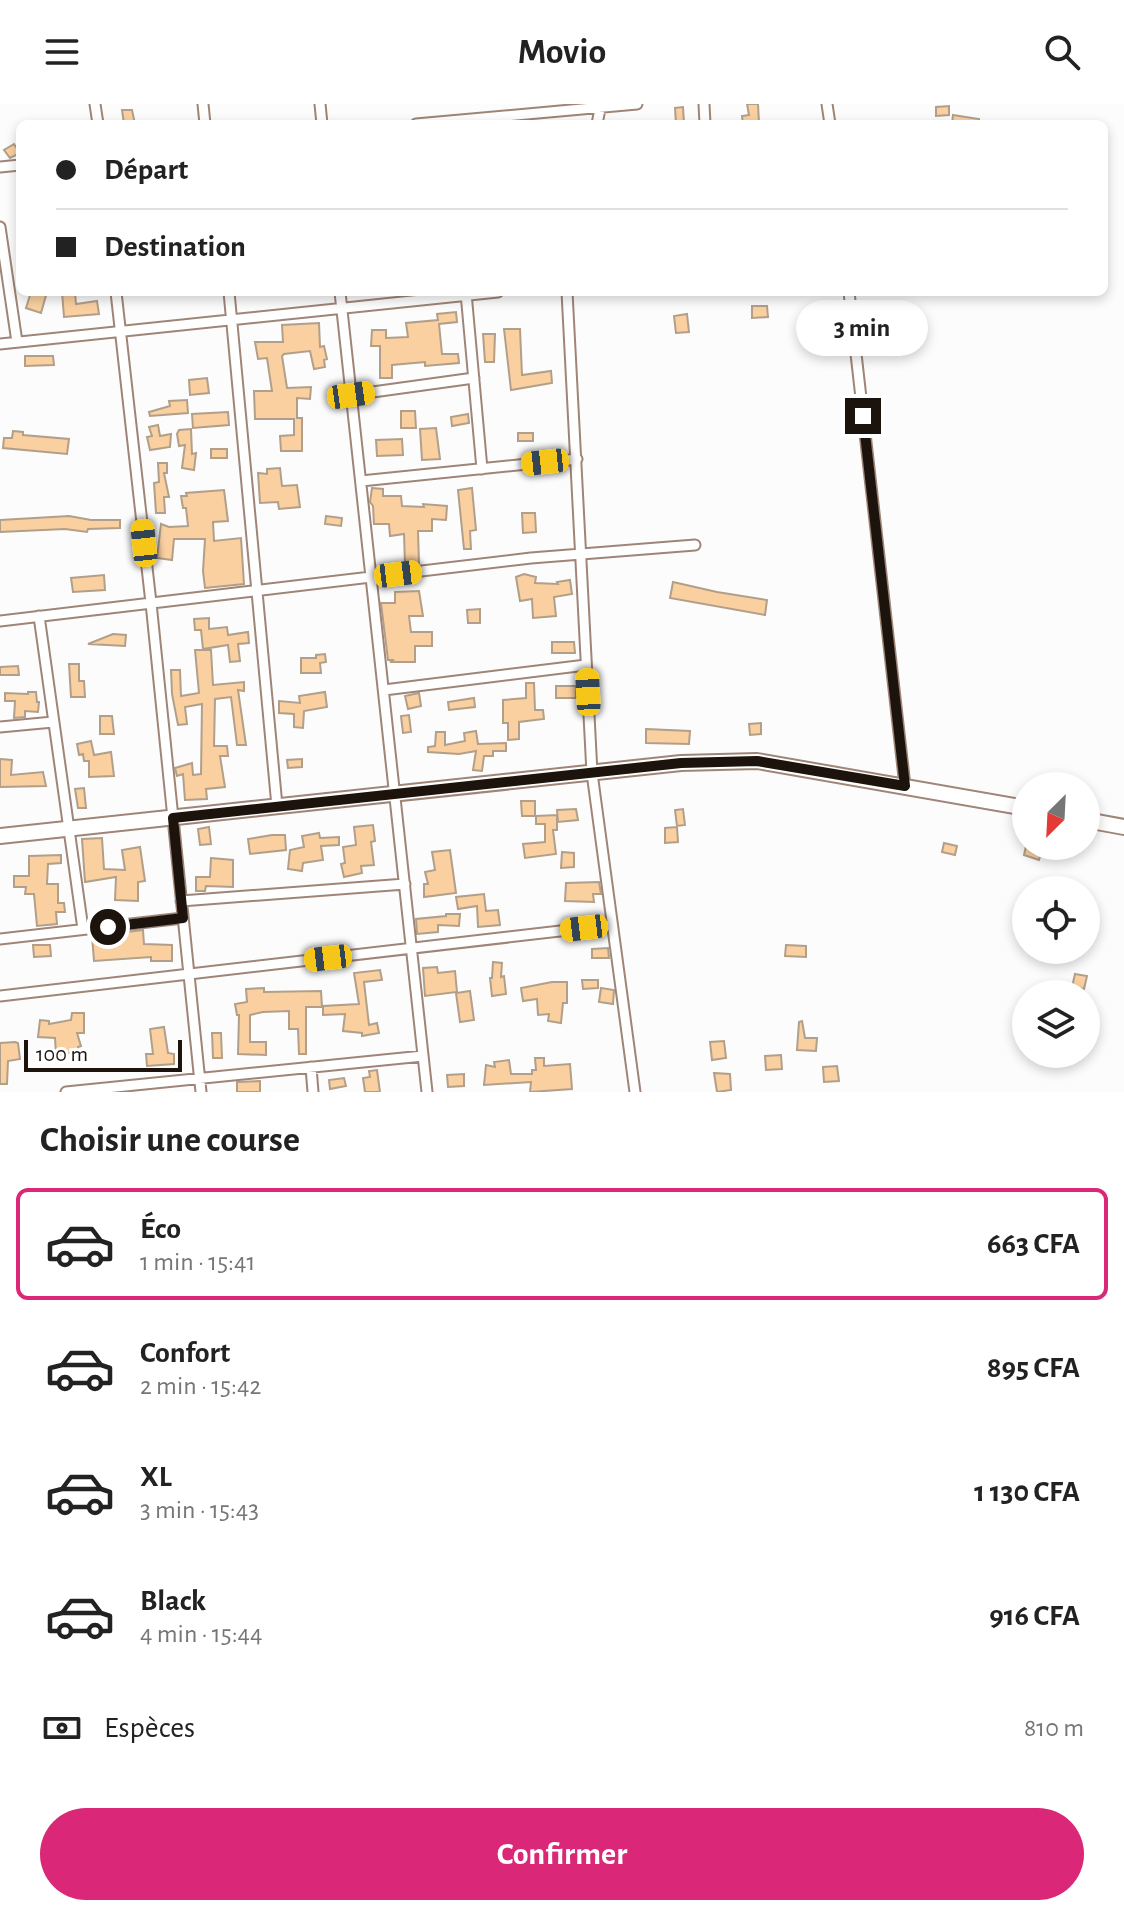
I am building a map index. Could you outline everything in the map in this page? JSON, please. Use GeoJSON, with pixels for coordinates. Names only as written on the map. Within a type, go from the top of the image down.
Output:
{"type":"FeatureCollection","features":[{"type":"Feature","properties":{"kind":"street"},"geometry":{"type":"LineString","coordinates":[[462,120],[536,108],[637,104]]}},
{"type":"Feature","properties":{"kind":"street"},"geometry":{"type":"LineString","coordinates":[[0,227],[17,342]]}},
{"type":"Feature","properties":{"kind":"street"},"geometry":{"type":"LineString","coordinates":[[116,296],[201,1092]]}},
{"type":"Feature","properties":{"kind":"street"},"geometry":{"type":"LineString","coordinates":[[230,296],[277,806]]}},
{"type":"Feature","properties":{"kind":"street"},"geometry":{"type":"LineString","coordinates":[[340,296],[427,1092]]}},
{"type":"Feature","properties":{"kind":"street"},"geometry":{"type":"LineString","coordinates":[[0,344],[448,296]]}},
{"type":"Feature","properties":{"kind":"street"},"geometry":{"type":"LineString","coordinates":[[466,296],[482,469]]}},
{"type":"Feature","properties":{"kind":"street"},"geometry":{"type":"LineString","coordinates":[[567,296],[592,773],[635,1092]]}},
{"type":"Feature","properties":{"kind":"street"},"geometry":{"type":"LineString","coordinates":[[849,296],[905,786]]}},
{"type":"Feature","properties":{"kind":"street"},"geometry":{"type":"LineString","coordinates":[[351,395],[474,378]]}},
{"type":"Feature","properties":{"kind":"street"},"geometry":{"type":"LineString","coordinates":[[361,481],[577,459]]}},
{"type":"Feature","properties":{"kind":"street"},"geometry":{"type":"LineString","coordinates":[[0,621],[581,554],[695,545]]}},
{"type":"Feature","properties":{"kind":"street"},"geometry":{"type":"LineString","coordinates":[[39,616],[83,929]]}},
{"type":"Feature","properties":{"kind":"street"},"geometry":{"type":"LineString","coordinates":[[384,690],[586,665]]}},
{"type":"Feature","properties":{"kind":"street"},"geometry":{"type":"LineString","coordinates":[[0,727],[53,722]]}},
{"type":"Feature","properties":{"kind":"street"},"geometry":{"type":"LineString","coordinates":[[0,836],[681,763],[757,761],[1012,805]]}},
{"type":"Feature","properties":{"kind":"street"},"geometry":{"type":"LineString","coordinates":[[1100,823],[1124,827]]}},
{"type":"Feature","properties":{"kind":"street"},"geometry":{"type":"LineString","coordinates":[[181,901],[405,884]]}},
{"type":"Feature","properties":{"kind":"street"},"geometry":{"type":"LineString","coordinates":[[0,939],[183,918]]}},
{"type":"Feature","properties":{"kind":"street"},"geometry":{"type":"LineString","coordinates":[[0,996],[612,925]]}},
{"type":"Feature","properties":{"kind":"street"},"geometry":{"type":"LineString","coordinates":[[66,1092],[423,1056]]}},
{"type":"Feature","properties":{"kind":"street"},"geometry":{"type":"LineString","coordinates":[[311,1067],[313,1092]]}},
{"type":"Feature","properties":{"kind":"building"},"geometry":{"type":"Polygon","coordinates":[[[747,104],[758,104],[759,120],[742,120],[742,116],[749,115],[747,104]]]}},
{"type":"Feature","properties":{"kind":"building"},"geometry":{"type":"Polygon","coordinates":[[[949,106],[949,115],[936,116],[936,107],[949,106]]]}},
{"type":"Feature","properties":{"kind":"building"},"geometry":{"type":"Polygon","coordinates":[[[683,107],[684,120],[676,120],[675,108],[683,107]]]}},
{"type":"Feature","properties":{"kind":"building"},"geometry":{"type":"Polygon","coordinates":[[[122,110],[132,110],[134,120],[123,120],[122,110]]]}},
{"type":"Feature","properties":{"kind":"building"},"geometry":{"type":"Polygon","coordinates":[[[953,115],[979,119],[979,120],[952,120],[953,115]]]}},
{"type":"Feature","properties":{"kind":"building"},"geometry":{"type":"Polygon","coordinates":[[[14,144],[16,155],[10,158],[4,150],[14,144]]]}},
{"type":"Feature","properties":{"kind":"building"},"geometry":{"type":"Polygon","coordinates":[[[30,296],[46,296],[41,313],[26,308],[30,296]]]}},
{"type":"Feature","properties":{"kind":"building"},"geometry":{"type":"Polygon","coordinates":[[[62,296],[75,296],[76,304],[97,301],[99,314],[64,317],[62,296]]]}},
{"type":"Feature","properties":{"kind":"building"},"geometry":{"type":"Polygon","coordinates":[[[752,306],[767,306],[768,317],[752,318],[752,306]]]}},
{"type":"Feature","properties":{"kind":"building"},"geometry":{"type":"Polygon","coordinates":[[[456,312],[457,322],[439,324],[442,354],[458,354],[459,363],[392,365],[392,378],[380,378],[380,346],[371,346],[372,330],[386,330],[386,338],[408,337],[406,323],[438,320],[437,314],[456,312]]]}},
{"type":"Feature","properties":{"kind":"building"},"geometry":{"type":"Polygon","coordinates":[[[687,314],[689,332],[676,333],[674,316],[687,314]]]}},
{"type":"Feature","properties":{"kind":"building"},"geometry":{"type":"Polygon","coordinates":[[[829,314],[830,323],[816,326],[814,317],[829,314]]]}},
{"type":"Feature","properties":{"kind":"building"},"geometry":{"type":"Polygon","coordinates":[[[319,323],[320,347],[324,346],[327,359],[324,360],[325,367],[314,369],[310,351],[282,356],[287,388],[311,387],[310,399],[297,398],[297,418],[302,418],[302,451],[281,451],[280,436],[294,435],[294,419],[255,419],[254,391],[272,391],[267,358],[258,359],[255,342],[283,342],[282,325],[319,323]]]}},
{"type":"Feature","properties":{"kind":"building"},"geometry":{"type":"Polygon","coordinates":[[[504,329],[520,329],[522,375],[551,371],[552,383],[511,390],[504,329]]]}},
{"type":"Feature","properties":{"kind":"building"},"geometry":{"type":"Polygon","coordinates":[[[483,334],[495,334],[494,362],[485,362],[483,334]]]}},
{"type":"Feature","properties":{"kind":"building"},"geometry":{"type":"Polygon","coordinates":[[[25,356],[53,356],[54,365],[25,366],[25,356]]]}},
{"type":"Feature","properties":{"kind":"building"},"geometry":{"type":"Polygon","coordinates":[[[207,378],[209,393],[190,395],[189,380],[207,378]]]}},
{"type":"Feature","properties":{"kind":"building"},"geometry":{"type":"Polygon","coordinates":[[[187,400],[188,413],[150,416],[149,412],[170,406],[169,401],[187,400]]]}},
{"type":"Feature","properties":{"kind":"building"},"geometry":{"type":"Polygon","coordinates":[[[401,411],[415,411],[416,428],[401,428],[401,411]]]}},
{"type":"Feature","properties":{"kind":"building"},"geometry":{"type":"Polygon","coordinates":[[[228,412],[229,425],[193,428],[192,414],[228,412]]]}},
{"type":"Feature","properties":{"kind":"building"},"geometry":{"type":"Polygon","coordinates":[[[468,414],[469,423],[452,426],[451,417],[468,414]]]}},
{"type":"Feature","properties":{"kind":"building"},"geometry":{"type":"Polygon","coordinates":[[[158,425],[160,436],[171,434],[170,447],[150,450],[147,437],[152,436],[149,427],[158,425]]]}},
{"type":"Feature","properties":{"kind":"building"},"geometry":{"type":"Polygon","coordinates":[[[436,428],[440,459],[422,460],[420,429],[436,428]]]}},
{"type":"Feature","properties":{"kind":"building"},"geometry":{"type":"Polygon","coordinates":[[[191,429],[192,454],[196,453],[194,470],[182,468],[185,445],[179,446],[177,434],[179,430],[191,429]]]}},
{"type":"Feature","properties":{"kind":"building"},"geometry":{"type":"Polygon","coordinates":[[[13,431],[23,432],[23,435],[69,439],[67,454],[3,448],[4,438],[12,438],[13,431]]]}},
{"type":"Feature","properties":{"kind":"building"},"geometry":{"type":"Polygon","coordinates":[[[518,433],[533,433],[533,441],[518,441],[518,433]]]}},
{"type":"Feature","properties":{"kind":"building"},"geometry":{"type":"Polygon","coordinates":[[[402,439],[403,455],[377,456],[376,440],[402,439]]]}},
{"type":"Feature","properties":{"kind":"building"},"geometry":{"type":"Polygon","coordinates":[[[211,449],[227,449],[227,458],[211,458],[211,449]]]}},
{"type":"Feature","properties":{"kind":"building"},"geometry":{"type":"Polygon","coordinates":[[[158,463],[167,463],[167,473],[164,473],[169,497],[164,497],[165,513],[156,513],[154,483],[159,482],[158,463]]]}},
{"type":"Feature","properties":{"kind":"building"},"geometry":{"type":"Polygon","coordinates":[[[280,468],[282,486],[297,485],[300,507],[279,509],[278,502],[260,503],[258,473],[267,474],[267,469],[280,468]]]}},
{"type":"Feature","properties":{"kind":"building"},"geometry":{"type":"Polygon","coordinates":[[[372,488],[383,489],[383,496],[401,496],[402,506],[447,506],[446,520],[432,519],[432,531],[418,531],[419,564],[405,565],[404,534],[390,536],[389,524],[374,524],[370,502],[372,488]]]}},
{"type":"Feature","properties":{"kind":"building"},"geometry":{"type":"Polygon","coordinates":[[[472,488],[476,530],[470,531],[471,549],[464,549],[458,490],[472,488]]]}},
{"type":"Feature","properties":{"kind":"building"},"geometry":{"type":"Polygon","coordinates":[[[224,490],[228,521],[213,522],[214,541],[241,538],[244,584],[205,588],[205,539],[174,539],[172,560],[157,558],[161,524],[169,527],[188,526],[181,496],[187,496],[186,493],[224,490]]]}},
{"type":"Feature","properties":{"kind":"building"},"geometry":{"type":"Polygon","coordinates":[[[522,513],[535,513],[536,532],[523,533],[522,513]]]}},
{"type":"Feature","properties":{"kind":"building"},"geometry":{"type":"Polygon","coordinates":[[[69,516],[120,520],[120,528],[88,529],[87,532],[65,529],[0,532],[0,520],[69,516]]]}},
{"type":"Feature","properties":{"kind":"building"},"geometry":{"type":"Polygon","coordinates":[[[326,516],[342,518],[341,526],[325,524],[326,516]]]}},
{"type":"Feature","properties":{"kind":"building"},"geometry":{"type":"Polygon","coordinates":[[[524,574],[536,577],[535,583],[558,584],[570,580],[572,594],[554,597],[556,616],[533,618],[532,599],[520,601],[516,577],[524,574]]]}},
{"type":"Feature","properties":{"kind":"building"},"geometry":{"type":"Polygon","coordinates":[[[104,575],[105,590],[73,592],[71,578],[104,575]]]}},
{"type":"Feature","properties":{"kind":"building"},"geometry":{"type":"Polygon","coordinates":[[[673,582],[767,600],[765,615],[670,598],[673,582]]]}},
{"type":"Feature","properties":{"kind":"building"},"geometry":{"type":"Polygon","coordinates":[[[419,591],[423,616],[409,616],[411,632],[432,632],[432,646],[415,646],[415,662],[390,662],[394,660],[388,660],[381,603],[395,603],[395,592],[419,591]]]}},
{"type":"Feature","properties":{"kind":"building"},"geometry":{"type":"Polygon","coordinates":[[[480,609],[480,623],[468,623],[467,610],[480,609]]]}},
{"type":"Feature","properties":{"kind":"building"},"geometry":{"type":"Polygon","coordinates":[[[209,618],[209,629],[227,627],[228,635],[248,632],[249,643],[238,644],[240,661],[230,662],[228,645],[203,649],[201,630],[195,630],[194,619],[209,618]]]}},
{"type":"Feature","properties":{"kind":"building"},"geometry":{"type":"Polygon","coordinates":[[[113,634],[126,635],[125,646],[88,644],[113,634]]]}},
{"type":"Feature","properties":{"kind":"building"},"geometry":{"type":"Polygon","coordinates":[[[552,642],[574,642],[575,653],[552,653],[552,642]]]}},
{"type":"Feature","properties":{"kind":"building"},"geometry":{"type":"Polygon","coordinates":[[[195,650],[211,650],[213,685],[244,682],[244,691],[238,690],[246,745],[237,745],[231,697],[215,699],[214,746],[227,746],[228,756],[220,756],[225,787],[206,789],[207,799],[185,800],[183,774],[177,776],[175,768],[192,763],[193,775],[201,774],[202,704],[185,707],[187,724],[178,725],[171,670],[180,670],[181,696],[199,693],[195,650]]]}},
{"type":"Feature","properties":{"kind":"building"},"geometry":{"type":"Polygon","coordinates":[[[325,654],[326,662],[320,663],[321,673],[301,673],[301,658],[316,658],[316,655],[325,654]]]}},
{"type":"Feature","properties":{"kind":"building"},"geometry":{"type":"Polygon","coordinates":[[[69,664],[79,664],[79,681],[84,681],[85,697],[71,697],[69,664]]]}},
{"type":"Feature","properties":{"kind":"building"},"geometry":{"type":"Polygon","coordinates":[[[18,666],[19,675],[0,675],[0,667],[18,666]]]}},
{"type":"Feature","properties":{"kind":"building"},"geometry":{"type":"Polygon","coordinates":[[[526,683],[534,683],[535,710],[543,710],[544,719],[519,722],[519,739],[508,740],[508,723],[503,723],[503,700],[526,698],[526,683]]]}},
{"type":"Feature","properties":{"kind":"building"},"geometry":{"type":"Polygon","coordinates":[[[556,686],[576,686],[576,698],[556,698],[556,686]]]}},
{"type":"Feature","properties":{"kind":"building"},"geometry":{"type":"Polygon","coordinates":[[[36,692],[38,712],[25,711],[25,717],[14,718],[15,701],[5,701],[5,693],[36,692]]]}},
{"type":"Feature","properties":{"kind":"building"},"geometry":{"type":"Polygon","coordinates":[[[325,692],[327,707],[304,711],[303,728],[294,727],[294,714],[279,713],[279,701],[300,703],[299,696],[325,692]]]}},
{"type":"Feature","properties":{"kind":"building"},"geometry":{"type":"Polygon","coordinates":[[[419,693],[421,706],[408,709],[405,696],[419,693]]]}},
{"type":"Feature","properties":{"kind":"building"},"geometry":{"type":"Polygon","coordinates":[[[474,698],[475,707],[449,710],[448,702],[474,698]]]}},
{"type":"Feature","properties":{"kind":"building"},"geometry":{"type":"Polygon","coordinates":[[[409,715],[411,732],[403,733],[401,716],[409,715]]]}},
{"type":"Feature","properties":{"kind":"building"},"geometry":{"type":"Polygon","coordinates":[[[100,716],[112,716],[114,734],[100,734],[100,716]]]}},
{"type":"Feature","properties":{"kind":"building"},"geometry":{"type":"Polygon","coordinates":[[[761,723],[761,734],[750,735],[749,724],[761,723]]]}},
{"type":"Feature","properties":{"kind":"building"},"geometry":{"type":"Polygon","coordinates":[[[646,729],[690,731],[689,744],[646,743],[646,729]]]}},
{"type":"Feature","properties":{"kind":"building"},"geometry":{"type":"Polygon","coordinates":[[[476,731],[478,744],[506,743],[506,751],[493,751],[493,756],[484,756],[482,771],[473,770],[476,751],[459,754],[428,752],[428,747],[435,746],[436,732],[445,732],[445,745],[465,741],[464,733],[476,731]]]}},
{"type":"Feature","properties":{"kind":"building"},"geometry":{"type":"Polygon","coordinates":[[[91,741],[94,755],[111,752],[114,776],[89,777],[89,761],[84,761],[83,754],[79,755],[77,744],[91,741]]]}},
{"type":"Feature","properties":{"kind":"building"},"geometry":{"type":"Polygon","coordinates":[[[0,759],[12,760],[11,775],[43,772],[46,786],[0,787],[0,759]]]}},
{"type":"Feature","properties":{"kind":"building"},"geometry":{"type":"Polygon","coordinates":[[[302,759],[302,767],[288,768],[287,760],[302,759]]]}},
{"type":"Feature","properties":{"kind":"building"},"geometry":{"type":"Polygon","coordinates":[[[84,788],[86,808],[78,808],[75,789],[84,788]]]}},
{"type":"Feature","properties":{"kind":"building"},"geometry":{"type":"Polygon","coordinates":[[[521,801],[535,801],[535,816],[522,816],[521,801]]]}},
{"type":"Feature","properties":{"kind":"building"},"geometry":{"type":"Polygon","coordinates":[[[576,809],[578,820],[558,822],[557,810],[576,809]]]}},
{"type":"Feature","properties":{"kind":"building"},"geometry":{"type":"Polygon","coordinates":[[[683,809],[685,825],[677,826],[675,810],[683,809]]]}},
{"type":"Feature","properties":{"kind":"building"},"geometry":{"type":"Polygon","coordinates":[[[557,815],[557,830],[553,830],[556,854],[525,858],[523,844],[545,842],[545,824],[536,824],[536,816],[557,815]]]}},
{"type":"Feature","properties":{"kind":"building"},"geometry":{"type":"Polygon","coordinates":[[[373,825],[375,841],[371,842],[374,865],[361,866],[362,873],[344,877],[341,864],[345,863],[343,847],[356,845],[354,827],[373,825]]]}},
{"type":"Feature","properties":{"kind":"building"},"geometry":{"type":"Polygon","coordinates":[[[209,827],[211,844],[200,845],[198,829],[209,827]]]}},
{"type":"Feature","properties":{"kind":"building"},"geometry":{"type":"Polygon","coordinates":[[[677,827],[678,842],[665,843],[665,828],[677,827]]]}},
{"type":"Feature","properties":{"kind":"building"},"geometry":{"type":"Polygon","coordinates":[[[319,833],[320,838],[339,837],[339,845],[321,846],[323,860],[303,863],[302,871],[288,869],[290,850],[304,847],[302,836],[319,833]]]}},
{"type":"Feature","properties":{"kind":"building"},"geometry":{"type":"Polygon","coordinates":[[[285,835],[286,850],[250,854],[248,839],[285,835]]]}},
{"type":"Feature","properties":{"kind":"building"},"geometry":{"type":"Polygon","coordinates":[[[102,838],[104,869],[125,870],[122,850],[140,847],[145,881],[138,882],[138,901],[115,900],[116,877],[85,882],[82,839],[102,838]]]}},
{"type":"Feature","properties":{"kind":"building"},"geometry":{"type":"Polygon","coordinates":[[[944,843],[957,846],[955,855],[942,852],[944,843]]]}},
{"type":"Feature","properties":{"kind":"building"},"geometry":{"type":"Polygon","coordinates":[[[450,850],[456,893],[424,897],[424,884],[428,884],[425,872],[435,870],[432,852],[450,850]]]}},
{"type":"Feature","properties":{"kind":"building"},"geometry":{"type":"Polygon","coordinates":[[[562,852],[574,853],[574,867],[561,868],[562,852]]]}},
{"type":"Feature","properties":{"kind":"building"},"geometry":{"type":"Polygon","coordinates":[[[61,855],[61,863],[48,864],[47,884],[58,884],[58,903],[64,903],[65,912],[56,912],[57,924],[37,926],[34,894],[25,894],[26,887],[14,887],[14,876],[29,876],[29,856],[61,855]]]}},
{"type":"Feature","properties":{"kind":"building"},"geometry":{"type":"Polygon","coordinates":[[[211,858],[233,860],[233,887],[206,886],[205,891],[196,891],[196,877],[210,877],[211,858]]]}},
{"type":"Feature","properties":{"kind":"building"},"geometry":{"type":"Polygon","coordinates":[[[599,882],[601,894],[593,894],[594,902],[565,901],[566,883],[599,882]]]}},
{"type":"Feature","properties":{"kind":"building"},"geometry":{"type":"Polygon","coordinates":[[[484,894],[486,911],[498,910],[500,925],[478,927],[477,906],[458,909],[456,897],[484,894]]]}},
{"type":"Feature","properties":{"kind":"building"},"geometry":{"type":"Polygon","coordinates":[[[460,914],[459,926],[438,925],[438,932],[417,934],[416,919],[460,914]]]}},
{"type":"Feature","properties":{"kind":"building"},"geometry":{"type":"Polygon","coordinates":[[[143,930],[144,944],[172,945],[172,961],[151,961],[151,957],[94,961],[92,936],[143,930]]]}},
{"type":"Feature","properties":{"kind":"building"},"geometry":{"type":"Polygon","coordinates":[[[33,945],[50,945],[51,956],[34,957],[33,945]]]}},
{"type":"Feature","properties":{"kind":"building"},"geometry":{"type":"Polygon","coordinates":[[[786,945],[806,946],[806,957],[785,956],[786,945]]]}},
{"type":"Feature","properties":{"kind":"building"},"geometry":{"type":"Polygon","coordinates":[[[608,948],[609,958],[592,958],[592,949],[608,948]]]}},
{"type":"Feature","properties":{"kind":"building"},"geometry":{"type":"Polygon","coordinates":[[[493,962],[502,963],[501,977],[504,976],[506,994],[492,996],[490,978],[493,962]]]}},
{"type":"Feature","properties":{"kind":"building"},"geometry":{"type":"Polygon","coordinates":[[[437,967],[438,973],[455,971],[457,992],[425,996],[423,968],[437,967]]]}},
{"type":"Feature","properties":{"kind":"building"},"geometry":{"type":"Polygon","coordinates":[[[380,970],[382,980],[364,982],[369,1025],[377,1023],[379,1033],[362,1036],[362,1033],[343,1031],[345,1014],[323,1015],[323,1006],[359,1004],[354,973],[380,970]]]}},
{"type":"Feature","properties":{"kind":"building"},"geometry":{"type":"Polygon","coordinates":[[[1075,974],[1087,976],[1086,980],[1074,980],[1075,974]]]}},
{"type":"Feature","properties":{"kind":"building"},"geometry":{"type":"Polygon","coordinates":[[[582,980],[598,980],[598,988],[583,989],[582,980]]]}},
{"type":"Feature","properties":{"kind":"building"},"geometry":{"type":"Polygon","coordinates":[[[567,982],[567,1003],[563,1003],[561,1023],[548,1021],[549,1014],[538,1015],[537,999],[523,1001],[521,988],[567,982]]]}},
{"type":"Feature","properties":{"kind":"building"},"geometry":{"type":"Polygon","coordinates":[[[264,988],[264,992],[321,991],[322,1007],[306,1007],[306,1054],[299,1054],[298,1029],[289,1029],[289,1011],[250,1015],[250,1042],[266,1042],[266,1055],[238,1054],[239,1015],[235,1004],[247,1002],[246,989],[264,988]]]}},
{"type":"Feature","properties":{"kind":"building"},"geometry":{"type":"Polygon","coordinates":[[[601,988],[614,990],[613,1004],[599,1002],[601,988]]]}},
{"type":"Feature","properties":{"kind":"building"},"geometry":{"type":"Polygon","coordinates":[[[470,991],[474,1020],[460,1022],[456,993],[470,991]]]}},
{"type":"Feature","properties":{"kind":"building"},"geometry":{"type":"Polygon","coordinates":[[[72,1013],[84,1013],[84,1033],[77,1033],[81,1046],[78,1052],[56,1055],[55,1038],[38,1037],[40,1020],[49,1021],[49,1024],[71,1020],[72,1013]]]}},
{"type":"Feature","properties":{"kind":"building"},"geometry":{"type":"Polygon","coordinates":[[[802,1021],[805,1038],[817,1038],[816,1051],[797,1050],[799,1022],[802,1021]]]}},
{"type":"Feature","properties":{"kind":"building"},"geometry":{"type":"Polygon","coordinates":[[[164,1027],[168,1053],[174,1054],[174,1064],[147,1066],[146,1054],[153,1054],[150,1029],[164,1027]]]}},
{"type":"Feature","properties":{"kind":"building"},"geometry":{"type":"Polygon","coordinates":[[[212,1033],[221,1033],[222,1058],[213,1058],[212,1033]]]}},
{"type":"Feature","properties":{"kind":"building"},"geometry":{"type":"Polygon","coordinates":[[[724,1041],[726,1058],[712,1060],[710,1042],[724,1041]]]}},
{"type":"Feature","properties":{"kind":"building"},"geometry":{"type":"Polygon","coordinates":[[[0,1043],[18,1043],[20,1059],[8,1061],[7,1084],[0,1084],[0,1043]]]}},
{"type":"Feature","properties":{"kind":"building"},"geometry":{"type":"Polygon","coordinates":[[[781,1055],[782,1069],[766,1070],[765,1056],[781,1055]]]}},
{"type":"Feature","properties":{"kind":"building"},"geometry":{"type":"Polygon","coordinates":[[[535,1058],[544,1058],[544,1066],[570,1064],[572,1089],[530,1092],[531,1082],[484,1085],[486,1065],[495,1067],[494,1062],[509,1060],[511,1074],[532,1074],[532,1070],[536,1070],[535,1058]]]}},
{"type":"Feature","properties":{"kind":"building"},"geometry":{"type":"Polygon","coordinates":[[[837,1066],[839,1081],[824,1082],[823,1067],[837,1066]]]}},
{"type":"Feature","properties":{"kind":"building"},"geometry":{"type":"Polygon","coordinates":[[[377,1070],[380,1092],[365,1092],[363,1078],[370,1077],[369,1071],[377,1070]]]}},
{"type":"Feature","properties":{"kind":"building"},"geometry":{"type":"Polygon","coordinates":[[[714,1073],[730,1074],[731,1090],[717,1092],[714,1073]]]}},
{"type":"Feature","properties":{"kind":"building"},"geometry":{"type":"Polygon","coordinates":[[[464,1074],[464,1086],[448,1087],[447,1075],[464,1074]]]}},
{"type":"Feature","properties":{"kind":"building"},"geometry":{"type":"Polygon","coordinates":[[[344,1078],[346,1086],[330,1089],[329,1080],[344,1078]]]}},
{"type":"Feature","properties":{"kind":"building"},"geometry":{"type":"Polygon","coordinates":[[[260,1081],[260,1092],[237,1092],[237,1082],[260,1081]]]}},
{"type":"Feature","properties":{"kind":"route"},"geometry":{"type":"LineString","coordinates":[[108,927],[183,918],[173,818],[681,763],[757,761],[905,786],[863,416]]}}]}
